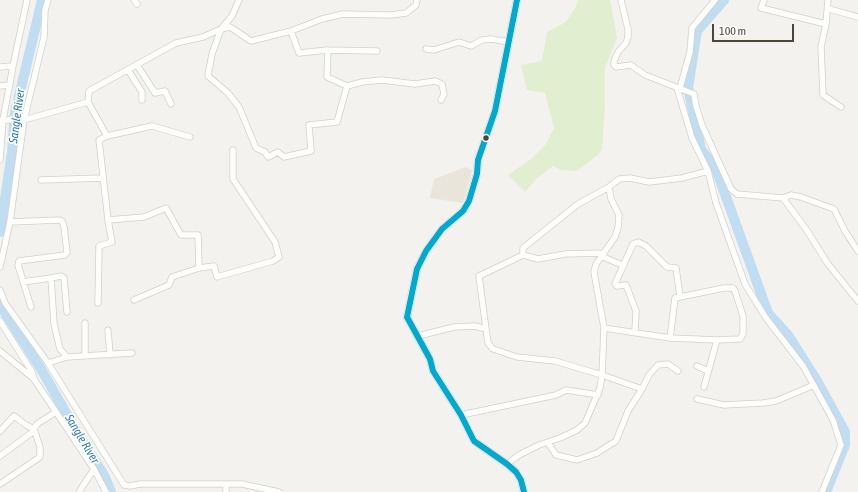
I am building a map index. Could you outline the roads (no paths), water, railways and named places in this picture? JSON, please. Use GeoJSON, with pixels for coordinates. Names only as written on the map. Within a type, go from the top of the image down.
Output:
{"type":"FeatureCollection","features":[{"type":"Feature","properties":{"kind":"street"},"geometry":{"type":"LineString","coordinates":[[0,160],[4,120],[13,66],[28,0]]}},
{"type":"Feature","properties":{"kind":"street"},"geometry":{"type":"LineString","coordinates":[[0,267],[10,222],[22,120],[44,37],[45,10],[48,0]]}},
{"type":"Feature","properties":{"kind":"street"},"geometry":{"type":"LineString","coordinates":[[239,0],[232,16],[221,29],[212,54],[208,76],[228,93],[239,107],[256,148],[265,152],[268,157],[278,152],[284,157],[312,151],[310,125],[337,122],[347,86]]}},
{"type":"Feature","properties":{"kind":"street"},"geometry":{"type":"LineString","coordinates":[[107,136],[88,102],[89,90],[176,43],[203,37],[221,29],[230,27],[251,41],[290,31],[322,19],[343,14],[391,15],[406,13],[416,5],[417,0]]}},
{"type":"Feature","properties":{"kind":"street"},"geometry":{"type":"LineString","coordinates":[[517,0],[495,112],[486,138],[469,201],[463,211],[442,229],[426,251],[417,268],[407,317],[430,359],[433,371],[461,415],[474,441],[507,464],[521,480],[524,492]]}},
{"type":"Feature","properties":{"kind":"street"},"geometry":{"type":"LineString","coordinates":[[621,0],[628,29],[628,37],[626,43],[618,52],[614,65],[616,67],[631,65],[645,75],[694,94],[702,125],[731,189],[737,194],[783,198],[791,195],[834,209],[845,231],[858,251]]}},
{"type":"Feature","properties":{"kind":"street"},"geometry":{"type":"LineString","coordinates":[[714,0],[692,28],[690,52],[678,88],[692,138],[708,171],[716,202],[745,284],[766,318],[803,366],[833,420],[841,445],[822,492]]}},
{"type":"Feature","properties":{"kind":"street"},"geometry":{"type":"LineString","coordinates":[[764,0],[761,8],[826,24]]}},
{"type":"Feature","properties":{"kind":"street"},"geometry":{"type":"LineString","coordinates":[[828,0],[829,9],[821,47],[823,95],[841,107]]}},
{"type":"Feature","properties":{"kind":"street"},"geometry":{"type":"LineString","coordinates":[[829,9],[858,17]]}},
{"type":"Feature","properties":{"kind":"street"},"geometry":{"type":"LineString","coordinates":[[290,31],[299,52],[328,50],[377,51]]}},
{"type":"Feature","properties":{"kind":"street"},"geometry":{"type":"LineString","coordinates":[[426,49],[434,50],[459,42],[470,46],[482,40],[491,39],[509,42]]}},
{"type":"Feature","properties":{"kind":"street"},"geometry":{"type":"LineString","coordinates":[[328,50],[327,77],[347,86],[362,82],[382,80],[415,84],[436,81],[442,84],[444,94],[441,100]]}},
{"type":"Feature","properties":{"kind":"street"},"geometry":{"type":"LineString","coordinates":[[137,65],[155,93],[165,91],[171,104]]}},
{"type":"Feature","properties":{"kind":"street"},"geometry":{"type":"LineString","coordinates":[[0,67],[13,66]]}},
{"type":"Feature","properties":{"kind":"street"},"geometry":{"type":"LineString","coordinates":[[128,70],[142,92],[142,100]]}},
{"type":"Feature","properties":{"kind":"street"},"geometry":{"type":"LineString","coordinates":[[0,86],[10,85]]}},
{"type":"Feature","properties":{"kind":"street"},"geometry":{"type":"LineString","coordinates":[[4,120],[22,120],[88,102]]}},
{"type":"Feature","properties":{"kind":"street"},"geometry":{"type":"LineString","coordinates":[[98,303],[99,246],[112,242],[102,178],[99,140],[107,136],[152,126],[190,137]]}},
{"type":"Feature","properties":{"kind":"street"},"geometry":{"type":"LineString","coordinates":[[134,300],[169,285],[172,277],[199,268],[214,266],[217,277],[273,261],[279,257],[275,242],[233,179],[233,150]]}},
{"type":"Feature","properties":{"kind":"street"},"geometry":{"type":"LineString","coordinates":[[522,255],[523,248],[578,204],[609,187],[619,179],[630,178],[649,182],[682,178],[708,171]]}},
{"type":"Feature","properties":{"kind":"street"},"geometry":{"type":"LineString","coordinates":[[41,180],[102,178]]}},
{"type":"Feature","properties":{"kind":"street"},"geometry":{"type":"LineString","coordinates":[[507,464],[519,455],[539,445],[548,443],[577,430],[585,423],[598,395],[602,375],[604,328],[594,272],[596,264],[615,237],[619,215],[611,199],[609,187]]}},
{"type":"Feature","properties":{"kind":"street"},"geometry":{"type":"LineString","coordinates":[[783,198],[806,229],[828,264],[858,301]]}},
{"type":"Feature","properties":{"kind":"street"},"geometry":{"type":"LineString","coordinates":[[108,220],[144,217],[166,208],[181,235],[198,235],[199,268]]}},
{"type":"Feature","properties":{"kind":"street"},"geometry":{"type":"LineString","coordinates":[[10,222],[59,220],[62,221],[64,227],[67,252],[65,255],[19,261],[30,307]]}},
{"type":"Feature","properties":{"kind":"street"},"geometry":{"type":"LineString","coordinates":[[635,331],[636,311],[626,285],[617,286],[615,284],[622,265],[633,244],[638,242],[646,246],[667,267],[676,268],[680,296]]}},
{"type":"Feature","properties":{"kind":"street"},"geometry":{"type":"LineString","coordinates":[[622,265],[603,255],[565,254],[538,259],[522,255],[479,276],[488,343],[493,349],[517,357],[555,361],[642,389]]}},
{"type":"Feature","properties":{"kind":"street"},"geometry":{"type":"LineString","coordinates":[[23,282],[61,276],[64,278],[67,312]]}},
{"type":"Feature","properties":{"kind":"street"},"geometry":{"type":"LineString","coordinates":[[51,278],[54,324],[60,349],[67,357]]}},
{"type":"Feature","properties":{"kind":"street"},"geometry":{"type":"LineString","coordinates":[[604,328],[635,331],[670,338],[717,340],[742,338],[743,316],[733,288],[675,298],[670,338]]}},
{"type":"Feature","properties":{"kind":"street"},"geometry":{"type":"LineString","coordinates":[[0,290],[5,303],[48,363],[124,485],[242,484],[279,492]]}},
{"type":"Feature","properties":{"kind":"street"},"geometry":{"type":"LineString","coordinates":[[0,321],[32,372],[34,379]]}},
{"type":"Feature","properties":{"kind":"street"},"geometry":{"type":"LineString","coordinates":[[85,324],[85,356]]}},
{"type":"Feature","properties":{"kind":"street"},"geometry":{"type":"LineString","coordinates":[[418,336],[454,327],[475,326],[486,329]]}},
{"type":"Feature","properties":{"kind":"street"},"geometry":{"type":"LineString","coordinates":[[108,330],[110,355]]}},
{"type":"Feature","properties":{"kind":"street"},"geometry":{"type":"LineString","coordinates":[[704,387],[717,340]]}},
{"type":"Feature","properties":{"kind":"street"},"geometry":{"type":"LineString","coordinates":[[0,351],[34,379],[94,469],[106,492]]}},
{"type":"Feature","properties":{"kind":"street"},"geometry":{"type":"LineString","coordinates":[[48,363],[67,357],[132,353]]}},
{"type":"Feature","properties":{"kind":"street"},"geometry":{"type":"LineString","coordinates":[[548,443],[556,456],[577,460],[597,453],[616,441],[628,411],[642,389],[649,374],[658,364],[668,364],[678,371]]}},
{"type":"Feature","properties":{"kind":"street"},"geometry":{"type":"LineString","coordinates":[[697,366],[708,371]]}},
{"type":"Feature","properties":{"kind":"street"},"geometry":{"type":"LineString","coordinates":[[697,399],[724,405],[763,403],[776,401],[814,385]]}},
{"type":"Feature","properties":{"kind":"street"},"geometry":{"type":"LineString","coordinates":[[461,415],[556,395],[566,390],[598,395]]}},
{"type":"Feature","properties":{"kind":"street"},"geometry":{"type":"LineString","coordinates":[[0,456],[34,430],[37,424],[56,412]]}},
{"type":"Feature","properties":{"kind":"street"},"geometry":{"type":"LineString","coordinates":[[0,484],[40,457],[40,447],[34,430],[14,416],[1,429]]}},
{"type":"Feature","properties":{"kind":"street"},"geometry":{"type":"LineString","coordinates":[[79,492],[94,469]]}},
{"type":"Feature","properties":{"kind":"street"},"geometry":{"type":"LineString","coordinates":[[226,484],[226,492]]}},
{"type":"Feature","properties":{"kind":"waterway","name":"Sangle River"},"geometry":{"type":"LineString","coordinates":[[0,232],[12,152],[15,113],[42,0]]}},
{"type":"Feature","properties":{"kind":"waterway"},"geometry":{"type":"LineString","coordinates":[[724,0],[697,31],[688,88],[701,149],[716,169],[768,313],[788,335],[817,381],[845,432],[845,445],[826,492]]}},
{"type":"Feature","properties":{"kind":"waterway","name":"Sangle River"},"geometry":{"type":"LineString","coordinates":[[0,305],[41,369],[78,434],[105,477],[111,492]]}}]}
